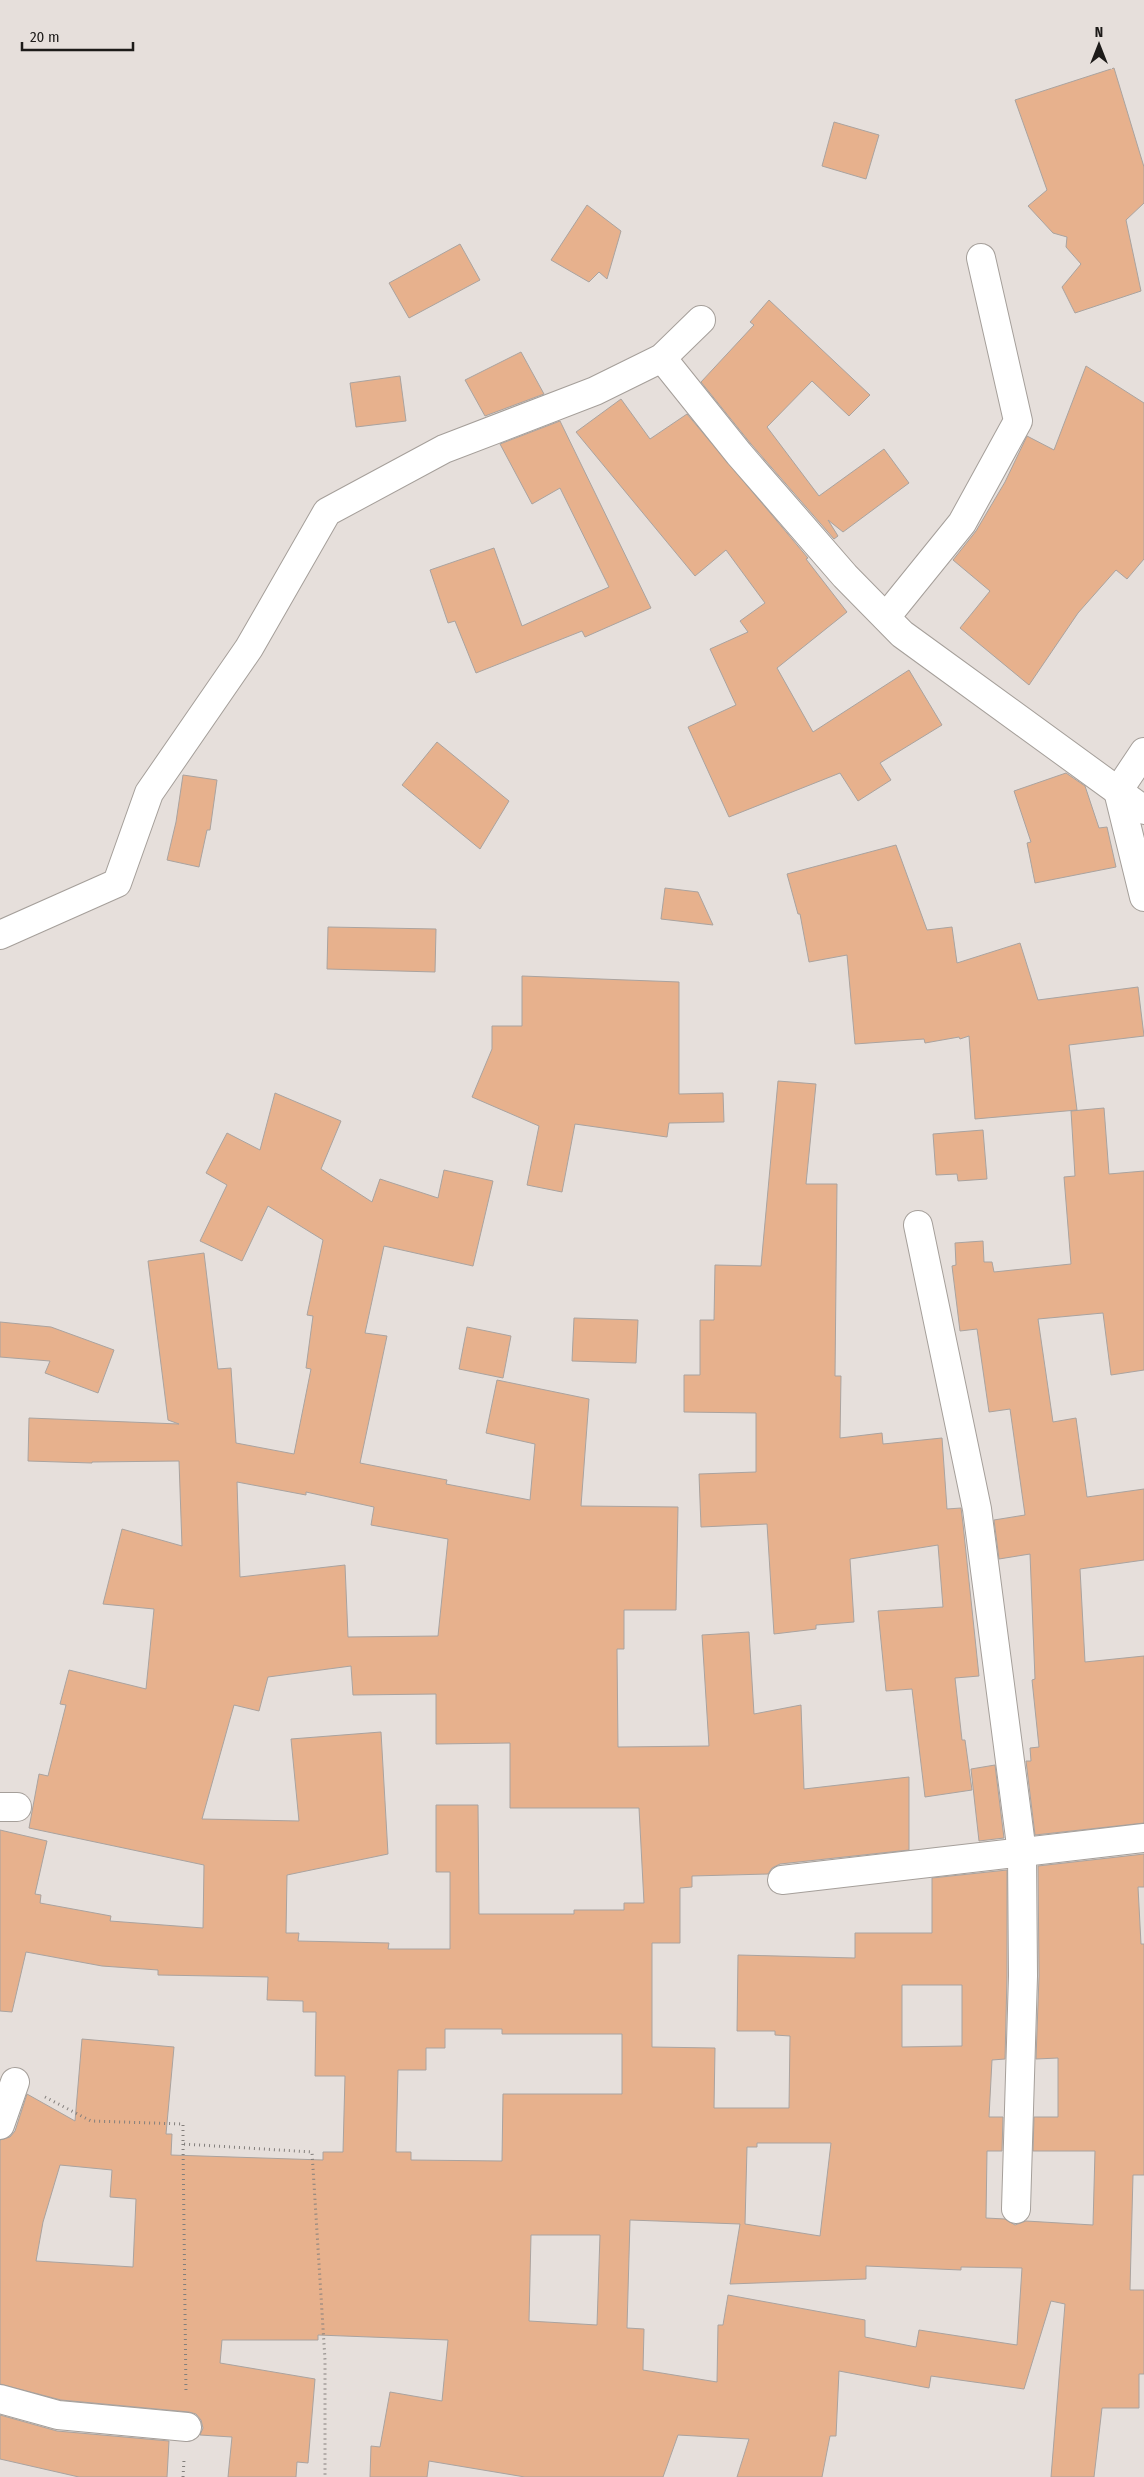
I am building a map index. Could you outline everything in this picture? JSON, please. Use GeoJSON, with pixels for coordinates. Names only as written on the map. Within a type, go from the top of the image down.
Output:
{"type":"FeatureCollection","features":[{"type":"Feature","properties":{"kind":"street"},"geometry":{"type":"LineString","coordinates":[[886,617],[962,523],[1018,421],[981,258]]}},
{"type":"Feature","properties":{"kind":"street"},"geometry":{"type":"LineString","coordinates":[[0,936],[117,883],[149,793],[248,648],[327,512],[444,449],[595,391],[662,358],[701,320]]}},
{"type":"Feature","properties":{"kind":"street"},"geometry":{"type":"LineString","coordinates":[[662,358],[739,454],[845,576],[902,634],[1144,810]]}},
{"type":"Feature","properties":{"kind":"street"},"geometry":{"type":"LineString","coordinates":[[1144,752],[1118,791],[1144,898]]}},
{"type":"Feature","properties":{"kind":"street"},"geometry":{"type":"LineString","coordinates":[[918,1225],[976,1509],[1022,1853],[1023,1976],[1016,2209]]}},
{"type":"Feature","properties":{"kind":"street"},"geometry":{"type":"LineString","coordinates":[[782,1880],[1144,1838]]}},
{"type":"Feature","properties":{"kind":"street"},"geometry":{"type":"LineString","coordinates":[[0,2125],[15,2082]]}},
{"type":"Feature","properties":{"kind":"street"},"geometry":{"type":"LineString","coordinates":[[0,2399],[58,2415],[187,2427]]}},
{"type":"Feature","properties":{"kind":"path"},"geometry":{"type":"LineString","coordinates":[[15,2082],[90,2121],[183,2124],[187,2427],[183,2477]]}},
{"type":"Feature","properties":{"kind":"path"},"geometry":{"type":"LineString","coordinates":[[183,2144],[312,2152],[325,2360],[325,2477]]}},
{"type":"Feature","properties":{"kind":"building"},"geometry":{"type":"Polygon","coordinates":[[[1114,68],[1144,167],[1144,203],[1126,220],[1141,291],[1075,313],[1062,287],[1081,264],[1066,247],[1067,237],[1053,233],[1028,206],[1047,190],[1015,100],[1114,68]]]}},
{"type":"Feature","properties":{"kind":"building"},"geometry":{"type":"Polygon","coordinates":[[[834,122],[879,135],[866,179],[822,166],[834,122]]]}},
{"type":"Feature","properties":{"kind":"building"},"geometry":{"type":"Polygon","coordinates":[[[587,205],[621,231],[607,279],[599,272],[589,282],[551,260],[587,205]]]}},
{"type":"Feature","properties":{"kind":"building"},"geometry":{"type":"Polygon","coordinates":[[[460,244],[480,280],[409,318],[389,283],[460,244]]]}},
{"type":"Feature","properties":{"kind":"building"},"geometry":{"type":"Polygon","coordinates":[[[769,300],[870,395],[849,416],[812,381],[767,427],[819,496],[884,449],[909,483],[843,532],[828,520],[838,536],[834,539],[751,444],[701,382],[754,325],[750,322],[769,300]]]}},
{"type":"Feature","properties":{"kind":"building"},"geometry":{"type":"Polygon","coordinates":[[[521,352],[544,394],[485,416],[465,380],[521,352]]]}},
{"type":"Feature","properties":{"kind":"building"},"geometry":{"type":"Polygon","coordinates":[[[1086,366],[1144,403],[1144,559],[1127,579],[1116,570],[1078,613],[1029,685],[960,628],[990,591],[953,560],[976,531],[1005,482],[1027,436],[1054,450],[1086,366]]]}},
{"type":"Feature","properties":{"kind":"building"},"geometry":{"type":"Polygon","coordinates":[[[400,376],[406,421],[356,427],[350,383],[400,376]]]}},
{"type":"Feature","properties":{"kind":"building"},"geometry":{"type":"Polygon","coordinates":[[[621,399],[650,439],[687,414],[808,558],[806,559],[847,612],[777,668],[813,732],[909,670],[942,725],[880,763],[891,780],[858,801],[840,773],[729,817],[688,727],[736,705],[710,649],[748,632],[740,621],[765,603],[726,550],[695,576],[576,432],[621,399]]]}},
{"type":"Feature","properties":{"kind":"building"},"geometry":{"type":"Polygon","coordinates":[[[560,421],[651,608],[585,637],[582,631],[476,673],[455,621],[448,623],[430,570],[494,548],[522,626],[609,587],[560,488],[532,504],[500,444],[560,421]]]}},
{"type":"Feature","properties":{"kind":"building"},"geometry":{"type":"Polygon","coordinates":[[[437,742],[509,801],[480,849],[402,785],[437,742]]]}},
{"type":"Feature","properties":{"kind":"building"},"geometry":{"type":"Polygon","coordinates":[[[1066,773],[1085,786],[1099,828],[1107,827],[1116,867],[1035,883],[1027,843],[1031,842],[1014,791],[1066,773]]]}},
{"type":"Feature","properties":{"kind":"building"},"geometry":{"type":"Polygon","coordinates":[[[183,775],[217,780],[210,830],[207,830],[199,867],[167,860],[176,822],[183,775]]]}},
{"type":"Feature","properties":{"kind":"building"},"geometry":{"type":"Polygon","coordinates":[[[896,845],[927,930],[952,927],[957,963],[1020,943],[1038,1000],[1138,987],[1144,1036],[1069,1045],[1077,1110],[975,1119],[969,1036],[960,1039],[959,1037],[925,1043],[924,1039],[855,1044],[847,955],[809,962],[800,914],[798,914],[787,874],[896,845]]]}},
{"type":"Feature","properties":{"kind":"building"},"geometry":{"type":"Polygon","coordinates":[[[665,888],[698,892],[713,925],[661,919],[665,888]]]}},
{"type":"Feature","properties":{"kind":"building"},"geometry":{"type":"Polygon","coordinates":[[[328,927],[436,929],[435,972],[327,969],[328,927]]]}},
{"type":"Feature","properties":{"kind":"building"},"geometry":{"type":"Polygon","coordinates":[[[522,976],[679,982],[679,1094],[723,1093],[724,1122],[669,1123],[667,1137],[575,1124],[562,1192],[527,1185],[539,1126],[472,1097],[492,1049],[492,1026],[522,1026],[522,976]]]}},
{"type":"Feature","properties":{"kind":"building"},"geometry":{"type":"Polygon","coordinates":[[[778,1081],[816,1084],[806,1184],[837,1184],[835,1376],[841,1376],[840,1438],[882,1433],[883,1444],[942,1438],[947,1509],[961,1508],[979,1676],[955,1678],[962,1740],[965,1740],[972,1790],[925,1797],[912,1689],[886,1691],[878,1611],[943,1607],[938,1545],[850,1559],[854,1622],[816,1625],[816,1629],[774,1634],[767,1524],[701,1527],[699,1474],[756,1472],[756,1413],[684,1412],[684,1375],[700,1375],[700,1320],[714,1320],[715,1265],[761,1266],[778,1081]]]}},
{"type":"Feature","properties":{"kind":"building"},"geometry":{"type":"Polygon","coordinates":[[[275,1093],[341,1121],[321,1169],[372,1202],[380,1179],[438,1198],[444,1170],[493,1181],[473,1266],[384,1246],[365,1333],[387,1336],[360,1463],[447,1480],[446,1484],[530,1500],[535,1444],[486,1433],[497,1380],[589,1399],[581,1506],[678,1507],[676,1610],[624,1610],[624,1649],[617,1649],[618,1747],[709,1746],[702,1635],[749,1632],[754,1714],[801,1705],[804,1789],[909,1777],[909,1850],[780,1864],[772,1868],[768,1874],[692,1876],[692,1887],[680,1888],[680,1943],[652,1943],[652,2047],[715,2048],[714,2108],[789,2108],[790,2036],[775,2035],[775,2031],[737,2031],[738,1955],[855,1958],[855,1933],[932,1933],[932,1878],[1007,1870],[1005,2059],[992,2060],[989,2117],[1003,2117],[1002,2151],[987,2151],[986,2218],[1005,2219],[1015,2225],[1026,2221],[1093,2225],[1095,2151],[1033,2151],[1034,2117],[1058,2117],[1058,2058],[1036,2059],[1039,1976],[1038,1866],[1144,1854],[1144,1887],[1138,1887],[1141,1944],[1144,1944],[1144,2175],[1133,2175],[1130,2290],[1144,2290],[1144,2374],[1139,2374],[1139,2408],[1102,2408],[1094,2477],[1051,2477],[1065,2304],[1051,2301],[1024,2389],[931,2376],[929,2388],[839,2371],[836,2436],[830,2436],[822,2477],[737,2477],[749,2439],[678,2435],[663,2477],[525,2477],[429,2461],[427,2477],[370,2477],[371,2446],[380,2447],[390,2392],[442,2401],[448,2340],[318,2335],[318,2340],[222,2340],[220,2363],[315,2379],[308,2463],[297,2462],[296,2477],[228,2477],[232,2437],[200,2435],[203,2428],[201,2420],[196,2414],[61,2400],[0,2384],[0,2140],[10,2137],[15,2131],[27,2094],[75,2121],[82,2039],[174,2047],[166,2134],[172,2134],[171,2155],[323,2160],[323,2152],[343,2152],[345,2076],[315,2076],[316,2012],[303,2012],[303,2001],[267,2000],[268,1977],[158,1975],[158,1970],[102,1966],[26,1952],[12,2012],[0,2011],[0,1830],[47,1841],[35,1894],[41,1895],[40,1903],[111,1916],[110,1921],[203,1928],[204,1865],[29,1828],[39,1774],[48,1776],[66,1705],[60,1704],[69,1670],[146,1689],[154,1609],[103,1604],[122,1529],[182,1546],[179,1461],[92,1463],[28,1461],[29,1418],[179,1424],[168,1420],[148,1261],[204,1253],[218,1369],[231,1368],[236,1443],[294,1454],[311,1369],[306,1368],[313,1316],[307,1315],[323,1240],[268,1206],[242,1261],[200,1241],[227,1185],[206,1173],[227,1133],[260,1150],[275,1093]],[[237,1482],[240,1577],[345,1565],[348,1637],[438,1636],[448,1539],[371,1525],[374,1507],[306,1492],[306,1495],[237,1482]],[[351,1666],[268,1677],[259,1711],[234,1705],[202,1819],[299,1821],[291,1739],[381,1732],[388,1854],[287,1875],[286,1933],[299,1933],[298,1941],[389,1943],[388,1949],[450,1949],[450,1872],[436,1872],[436,1805],[478,1805],[479,1914],[574,1914],[574,1910],[624,1910],[624,1903],[644,1903],[639,1808],[510,1808],[510,1743],[436,1744],[436,1694],[353,1695],[351,1666]],[[902,1985],[902,2047],[962,2046],[962,1985],[902,1985]],[[445,2029],[445,2048],[426,2048],[426,2070],[398,2070],[396,2152],[411,2152],[411,2160],[502,2161],[503,2094],[622,2094],[622,2034],[502,2034],[502,2029],[445,2029]],[[757,2143],[757,2147],[747,2147],[745,2224],[820,2236],[831,2143],[757,2143]],[[60,2165],[43,2222],[36,2261],[133,2267],[136,2199],[110,2197],[112,2170],[60,2165]],[[630,2220],[627,2328],[644,2329],[643,2370],[717,2382],[718,2325],[723,2325],[728,2295],[865,2320],[865,2337],[916,2347],[919,2330],[1017,2345],[1022,2268],[961,2267],[961,2270],[866,2266],[866,2279],[730,2284],[740,2224],[630,2220]],[[531,2235],[529,2321],[597,2325],[600,2235],[531,2235]]]}},
{"type":"Feature","properties":{"kind":"building"},"geometry":{"type":"Polygon","coordinates":[[[1104,1108],[1109,1174],[1144,1171],[1144,1370],[1111,1375],[1103,1313],[1038,1319],[1053,1422],[1076,1418],[1087,1497],[1144,1489],[1144,1560],[1080,1569],[1085,1662],[1144,1656],[1144,1823],[1035,1835],[1026,1761],[1031,1761],[1030,1748],[1039,1747],[1032,1680],[1035,1679],[1030,1554],[999,1559],[994,1520],[1025,1515],[1010,1409],[989,1412],[977,1329],[960,1331],[952,1266],[956,1265],[955,1243],[983,1241],[984,1262],[992,1262],[994,1272],[1071,1264],[1064,1177],[1075,1176],[1071,1111],[1104,1108]]]}},
{"type":"Feature","properties":{"kind":"building"},"geometry":{"type":"Polygon","coordinates":[[[983,1130],[987,1179],[958,1181],[957,1174],[936,1175],[933,1134],[983,1130]]]}},
{"type":"Feature","properties":{"kind":"building"},"geometry":{"type":"Polygon","coordinates":[[[574,1318],[638,1320],[636,1363],[572,1361],[574,1318]]]}},
{"type":"Feature","properties":{"kind":"building"},"geometry":{"type":"Polygon","coordinates":[[[0,1322],[51,1327],[114,1350],[98,1393],[45,1373],[50,1361],[0,1357],[0,1322]]]}},
{"type":"Feature","properties":{"kind":"building"},"geometry":{"type":"Polygon","coordinates":[[[467,1327],[511,1336],[503,1378],[459,1369],[467,1327]]]}},
{"type":"Feature","properties":{"kind":"building"},"geometry":{"type":"Polygon","coordinates":[[[995,1765],[1004,1838],[979,1841],[971,1769],[995,1765]]]}},
{"type":"Feature","properties":{"kind":"building"},"geometry":{"type":"Polygon","coordinates":[[[0,2415],[57,2431],[169,2441],[167,2477],[79,2477],[0,2459],[0,2415]]]}}]}
